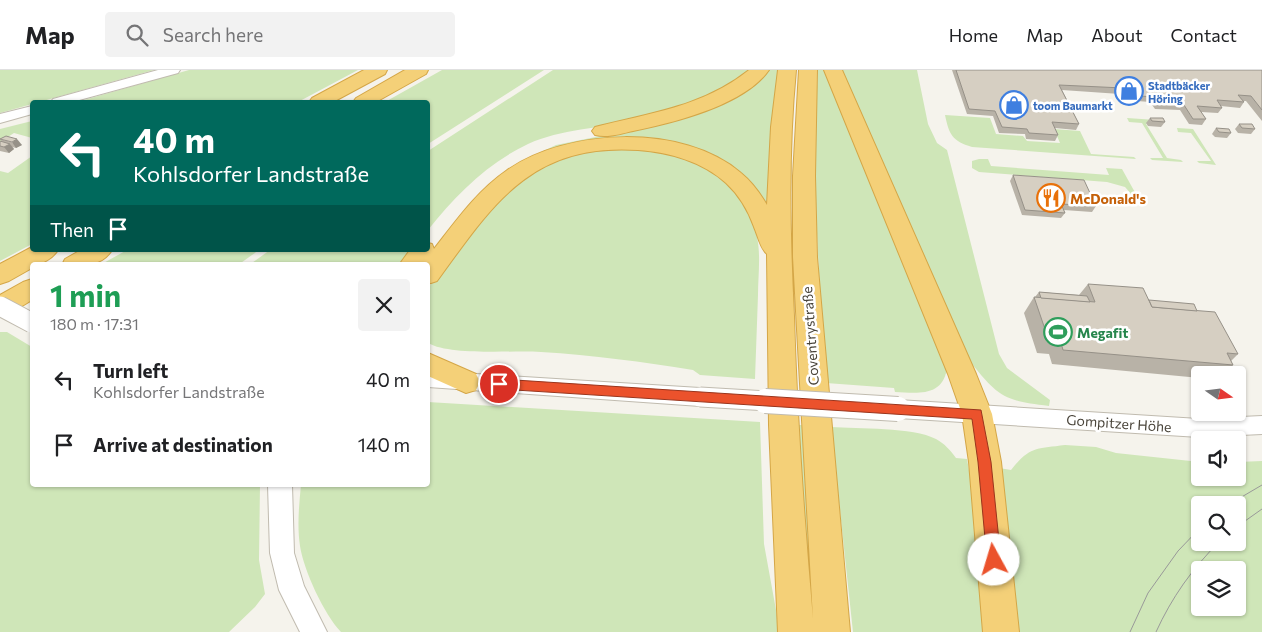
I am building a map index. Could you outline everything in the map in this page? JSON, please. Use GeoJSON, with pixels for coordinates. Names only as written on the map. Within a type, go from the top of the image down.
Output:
{"type":"FeatureCollection","features":[{"type":"Feature","properties":{"kind":"highway"},"geometry":{"type":"LineString","coordinates":[[323,100],[378,70]]}},
{"type":"Feature","properties":{"kind":"highway"},"geometry":{"type":"LineString","coordinates":[[366,100],[419,70]]}},
{"type":"Feature","properties":{"kind":"highway"},"geometry":{"type":"LineString","coordinates":[[430,242],[466,197],[496,170],[519,156],[555,142],[642,124],[684,112],[733,90],[760,70]]}},
{"type":"Feature","properties":{"kind":"highway"},"geometry":{"type":"LineString","coordinates":[[787,70],[780,174],[779,261],[781,361],[796,632]]}},
{"type":"Feature","properties":{"kind":"highway","name":"Coventrystraße"},"geometry":{"type":"LineString","coordinates":[[808,70],[804,176],[805,256],[832,632]]}},
{"type":"Feature","properties":{"kind":"highway"},"geometry":{"type":"LineString","coordinates":[[833,70],[962,374],[977,414],[985,462],[1001,632]]}},
{"type":"Feature","properties":{"kind":"highway"},"geometry":{"type":"LineString","coordinates":[[430,273],[466,225],[513,176],[544,158],[580,146],[618,143],[652,145],[690,154],[713,164],[730,175],[747,192],[760,212],[779,261]]}},
{"type":"Feature","properties":{"kind":"highway"},"geometry":{"type":"LineString","coordinates":[[0,275],[42,252]]}},
{"type":"Feature","properties":{"kind":"highway"},"geometry":{"type":"LineString","coordinates":[[79,262],[97,252]]}},
{"type":"Feature","properties":{"kind":"highway"},"geometry":{"type":"LineString","coordinates":[[413,262],[421,252]]}},
{"type":"Feature","properties":{"kind":"highway"},"geometry":{"type":"LineString","coordinates":[[0,306],[30,289]]}},
{"type":"Feature","properties":{"kind":"highway"},"geometry":{"type":"LineString","coordinates":[[430,365],[466,382]]}},
{"type":"Feature","properties":{"kind":"street"},"geometry":{"type":"LineString","coordinates":[[65,100],[173,70]]}},
{"type":"Feature","properties":{"kind":"street"},"geometry":{"type":"LineString","coordinates":[[0,119],[30,111]]}},
{"type":"Feature","properties":{"kind":"street"},"geometry":{"type":"LineString","coordinates":[[0,306],[30,322]]}},
{"type":"Feature","properties":{"kind":"street","name":"Gompitzer Höhe"},"geometry":{"type":"LineString","coordinates":[[430,379],[1198,428],[1262,426]]}},
{"type":"Feature","properties":{"kind":"street"},"geometry":{"type":"LineString","coordinates":[[280,497],[282,553],[290,581],[303,613],[314,632]]}},
{"type":"Feature","properties":{"kind":"green space"},"geometry":{"type":"Polygon","coordinates":[[[0,70],[154,70],[47,100],[30,100],[30,105],[0,113],[0,70]]]}},
{"type":"Feature","properties":{"kind":"green space"},"geometry":{"type":"Polygon","coordinates":[[[189,70],[358,70],[302,100],[84,100],[189,70]]]}},
{"type":"Feature","properties":{"kind":"green space"},"geometry":{"type":"Polygon","coordinates":[[[442,70],[544,70],[430,143],[430,100],[389,100],[442,70]]]}},
{"type":"Feature","properties":{"kind":"green space"},"geometry":{"type":"Polygon","coordinates":[[[553,70],[753,70],[704,100],[680,109],[642,120],[554,135],[528,144],[499,161],[473,181],[430,228],[430,150],[553,70]]]}},
{"type":"Feature","properties":{"kind":"green space"},"geometry":{"type":"Polygon","coordinates":[[[765,70],[781,70],[770,211],[761,203],[673,146],[560,149],[423,262],[478,195],[504,172],[556,145],[645,127],[765,70]]]}},
{"type":"Feature","properties":{"kind":"green space"},"geometry":{"type":"Polygon","coordinates":[[[818,70],[828,70],[947,369],[940,385],[934,389],[912,393],[895,392],[894,388],[826,383],[819,266],[815,148],[818,70]]]}},
{"type":"Feature","properties":{"kind":"green space"},"geometry":{"type":"Polygon","coordinates":[[[840,70],[917,70],[928,124],[937,143],[947,150],[999,354],[1007,368],[1050,400],[1049,406],[1021,402],[1002,394],[986,381],[968,359],[840,70]]]}},
{"type":"Feature","properties":{"kind":"green space"},"geometry":{"type":"Polygon","coordinates":[[[945,115],[990,118],[996,134],[1023,136],[1027,141],[1060,143],[1054,129],[1080,131],[1091,154],[1134,157],[1136,159],[972,147],[952,136],[945,115]]]}},
{"type":"Feature","properties":{"kind":"green space"},"geometry":{"type":"Polygon","coordinates":[[[1127,118],[1156,120],[1146,124],[1167,158],[1183,162],[1152,160],[1150,158],[1163,158],[1142,123],[1129,122],[1127,118]]]}},
{"type":"Feature","properties":{"kind":"green space"},"geometry":{"type":"Polygon","coordinates":[[[30,122],[30,137],[14,133],[0,142],[0,129],[30,122]]]}},
{"type":"Feature","properties":{"kind":"green space"},"geometry":{"type":"Polygon","coordinates":[[[1177,128],[1193,129],[1216,165],[1199,163],[1197,161],[1211,161],[1191,133],[1178,132],[1177,128]]]}},
{"type":"Feature","properties":{"kind":"green space"},"geometry":{"type":"Polygon","coordinates":[[[631,149],[668,153],[703,166],[732,188],[743,202],[752,219],[759,251],[755,379],[700,375],[693,370],[599,357],[541,352],[451,350],[430,344],[430,285],[505,190],[538,168],[568,156],[600,150],[631,149]]]}},
{"type":"Feature","properties":{"kind":"green space"},"geometry":{"type":"Polygon","coordinates":[[[30,157],[30,245],[0,261],[0,171],[8,173],[30,157]]]}},
{"type":"Feature","properties":{"kind":"green space"},"geometry":{"type":"Polygon","coordinates":[[[988,159],[991,166],[1109,175],[1106,168],[1122,169],[1137,196],[1133,196],[1125,187],[1107,182],[979,172],[972,168],[972,161],[988,159]]]}},
{"type":"Feature","properties":{"kind":"green space"},"geometry":{"type":"Polygon","coordinates":[[[123,252],[256,252],[242,262],[105,262],[123,252]]]}},
{"type":"Feature","properties":{"kind":"green space"},"geometry":{"type":"Polygon","coordinates":[[[267,252],[409,252],[401,262],[253,262],[267,252]]]}},
{"type":"Feature","properties":{"kind":"green space"},"geometry":{"type":"Polygon","coordinates":[[[0,332],[7,332],[30,346],[30,487],[260,487],[259,560],[265,594],[255,607],[229,632],[0,632],[0,332]]]}},
{"type":"Feature","properties":{"kind":"green space"},"geometry":{"type":"Polygon","coordinates":[[[430,402],[760,422],[764,544],[780,632],[341,632],[322,603],[310,579],[302,556],[298,523],[301,487],[430,487],[430,402]]]}},
{"type":"Feature","properties":{"kind":"green space"},"geometry":{"type":"Polygon","coordinates":[[[796,425],[804,425],[821,632],[811,632],[796,425]]]}},
{"type":"Feature","properties":{"kind":"green space"},"geometry":{"type":"Polygon","coordinates":[[[831,427],[914,432],[936,439],[956,458],[967,459],[972,487],[986,632],[853,632],[831,427]]]}},
{"type":"Feature","properties":{"kind":"green space"},"geometry":{"type":"Polygon","coordinates":[[[1065,445],[1096,447],[1116,453],[1191,461],[1191,486],[1246,486],[1246,462],[1262,461],[1262,632],[1015,632],[999,468],[1011,470],[1023,457],[1040,448],[1065,445]]]}},
{"type":"Feature","properties":{"kind":"building","name":"toom Baumarkt"},"geometry":{"type":"Polygon","coordinates":[[[956,70],[1262,70],[1262,110],[1251,96],[1238,95],[1244,102],[1217,100],[1222,108],[1197,106],[1206,119],[1193,119],[1184,105],[1158,104],[1154,97],[1127,95],[1123,88],[1059,85],[1079,124],[1052,122],[1058,135],[1029,133],[1027,129],[1002,127],[995,111],[969,109],[956,70]]]}},
{"type":"Feature","properties":{"kind":"building"},"geometry":{"type":"Polygon","coordinates":[[[1150,118],[1163,118],[1165,122],[1152,121],[1150,118]]]}},
{"type":"Feature","properties":{"kind":"building"},"geometry":{"type":"Polygon","coordinates":[[[1239,124],[1252,124],[1255,129],[1242,128],[1239,124]]]}},
{"type":"Feature","properties":{"kind":"building"},"geometry":{"type":"Polygon","coordinates":[[[1216,128],[1229,129],[1231,133],[1219,132],[1216,128]]]}},
{"type":"Feature","properties":{"kind":"building"},"geometry":{"type":"Polygon","coordinates":[[[6,136],[17,139],[12,142],[0,139],[6,136]]]}},
{"type":"Feature","properties":{"kind":"building"},"geometry":{"type":"Polygon","coordinates":[[[0,141],[10,144],[4,147],[0,146],[0,141]]]}},
{"type":"Feature","properties":{"kind":"building","name":"McDonald's"},"geometry":{"type":"Polygon","coordinates":[[[1013,175],[1084,180],[1096,206],[1061,204],[1065,213],[1025,210],[1013,175]]]}},
{"type":"Feature","properties":{"kind":"building"},"geometry":{"type":"Polygon","coordinates":[[[1088,284],[1143,288],[1152,307],[1215,312],[1238,354],[1227,353],[1233,365],[1063,350],[1060,339],[1048,338],[1034,297],[1095,302],[1088,284]]]}},
{"type":"Feature","properties":{"kind":"building"},"geometry":{"type":"Polygon","coordinates":[[[1039,292],[1087,296],[1090,302],[1041,298],[1039,292]]]}},
{"type":"Feature","properties":{"kind":"building"},"geometry":{"type":"Polygon","coordinates":[[[1149,300],[1194,304],[1197,311],[1152,307],[1149,300]]]}},
{"type":"Feature","properties":{"kind":"tram line"},"geometry":{"type":"LineString","coordinates":[[1243,496],[1262,485]]}},
{"type":"Feature","properties":{"kind":"tram line"},"geometry":{"type":"LineString","coordinates":[[1246,520],[1262,509]]}},
{"type":"Feature","properties":{"kind":"tram line"},"geometry":{"type":"LineString","coordinates":[[1130,632],[1148,593],[1178,551],[1191,537]]}},
{"type":"Feature","properties":{"kind":"tram line"},"geometry":{"type":"LineString","coordinates":[[1156,632],[1183,584],[1211,551]]}},
{"type":"Feature","properties":{"kind":"place","name":"Stadtbäcker Höring"},"geometry":{"type":"Point","coordinates":[1129,91]}},
{"type":"Feature","properties":{"kind":"place","name":"toom Baumarkt"},"geometry":{"type":"Point","coordinates":[1014,105]}},
{"type":"Feature","properties":{"kind":"place","name":"McDonald's"},"geometry":{"type":"Point","coordinates":[1051,198]}},
{"type":"Feature","properties":{"kind":"place","name":"Megafit"},"geometry":{"type":"Point","coordinates":[1058,332]}},
{"type":"Feature","properties":{"kind":"route"},"geometry":{"type":"LineString","coordinates":[[499,384],[977,414],[985,462],[994,560]]}}]}
